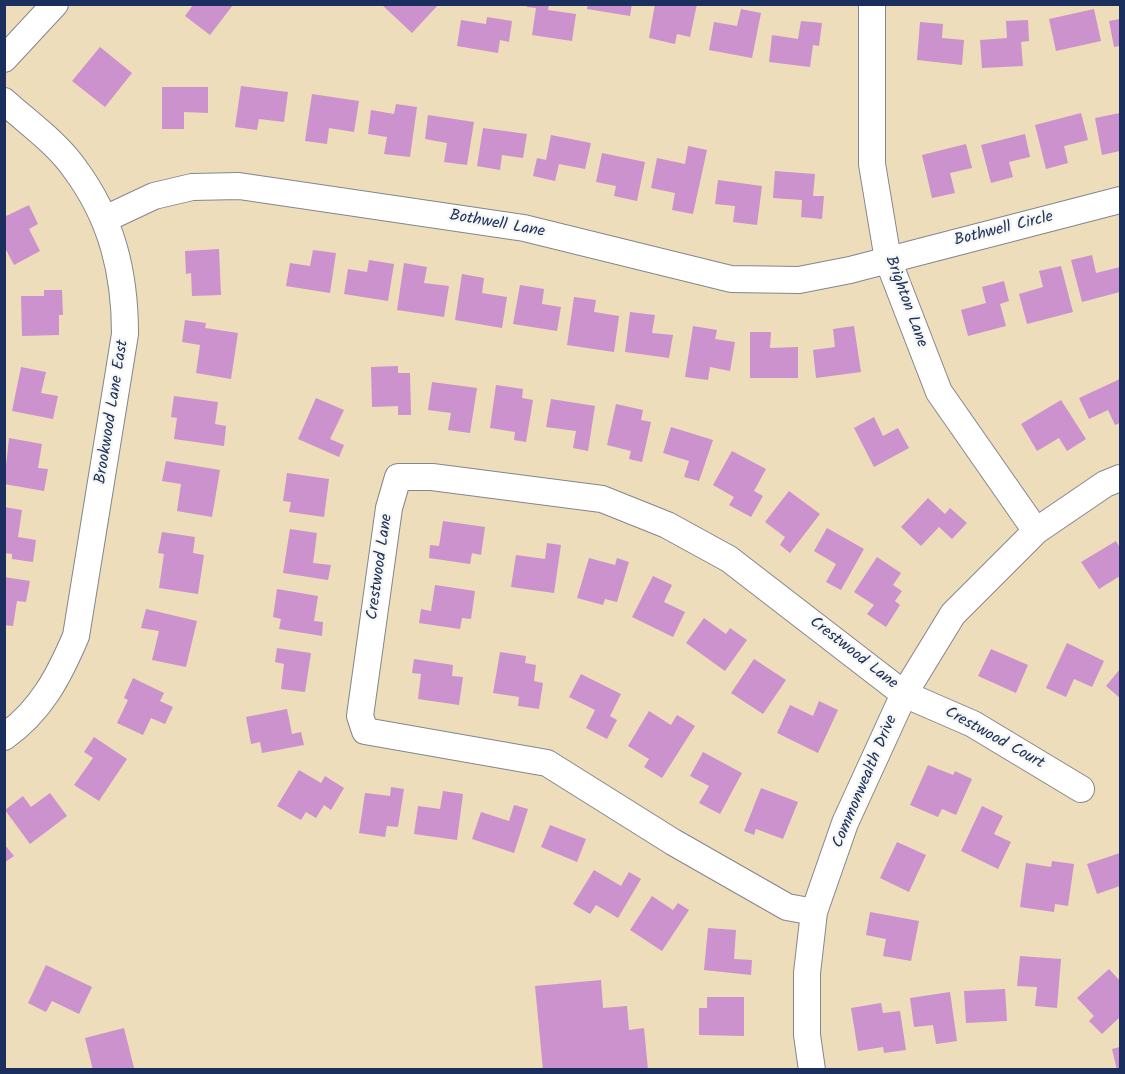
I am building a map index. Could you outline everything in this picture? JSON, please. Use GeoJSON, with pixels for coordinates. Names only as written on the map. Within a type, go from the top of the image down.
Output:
{"type":"FeatureCollection","features":[{"type":"Feature","properties":{"kind":"street"},"geometry":{"type":"LineString","coordinates":[[4,59],[55,4]]}},
{"type":"Feature","properties":{"kind":"street","name":"Brighton Lane"},"geometry":{"type":"LineString","coordinates":[[872,4],[872,164],[888,260],[939,392],[1036,531]]}},
{"type":"Feature","properties":{"kind":"street","name":"Brookwood Lane East"},"geometry":{"type":"LineString","coordinates":[[4,101],[74,167],[105,219],[125,293],[125,334],[76,636],[60,675],[42,701],[21,725],[4,737]]}},
{"type":"Feature","properties":{"kind":"street","name":"Bothwell Lane"},"geometry":{"type":"LineString","coordinates":[[105,219],[154,196],[192,187],[239,186],[524,228],[731,279],[799,280],[888,260]]}},
{"type":"Feature","properties":{"kind":"street","name":"Bothwell Circle"},"geometry":{"type":"LineString","coordinates":[[888,260],[1120,200]]}},
{"type":"Feature","properties":{"kind":"street","name":"Crestwood Lane"},"geometry":{"type":"LineString","coordinates":[[814,912],[788,907],[673,842],[547,763],[365,731],[360,716],[388,508],[398,477],[432,477],[602,499],[667,525],[729,559],[904,694]]}},
{"type":"Feature","properties":{"kind":"street","name":"Commonwealth Drive"},"geometry":{"type":"LineString","coordinates":[[812,1070],[807,1035],[807,973],[814,912],[845,823],[904,694],[953,614],[1036,531],[1105,484],[1120,478]]}},
{"type":"Feature","properties":{"kind":"street","name":"Crestwood Court"},"geometry":{"type":"LineString","coordinates":[[904,694],[973,724],[1081,789]]}},
{"type":"Feature","properties":{"kind":"building"},"geometry":{"type":"Polygon","coordinates":[[[381,4],[439,4],[412,33],[381,4]]]}},
{"type":"Feature","properties":{"kind":"building"},"geometry":{"type":"Polygon","coordinates":[[[528,4],[549,4],[548,10],[576,14],[572,41],[532,35],[536,8],[527,7],[528,4]]]}},
{"type":"Feature","properties":{"kind":"building"},"geometry":{"type":"Polygon","coordinates":[[[588,4],[632,4],[630,16],[587,9],[588,4]]]}},
{"type":"Feature","properties":{"kind":"building"},"geometry":{"type":"Polygon","coordinates":[[[655,4],[697,4],[690,37],[677,34],[675,44],[649,38],[655,4]]]}},
{"type":"Feature","properties":{"kind":"building"},"geometry":{"type":"Polygon","coordinates":[[[193,5],[233,5],[210,35],[185,16],[193,5]]]}},
{"type":"Feature","properties":{"kind":"building"},"geometry":{"type":"Polygon","coordinates":[[[741,9],[761,13],[752,58],[709,50],[714,22],[737,26],[741,9]]]}},
{"type":"Feature","properties":{"kind":"building"},"geometry":{"type":"Polygon","coordinates":[[[1094,9],[1101,41],[1056,51],[1049,19],[1094,9]]]}},
{"type":"Feature","properties":{"kind":"building"},"geometry":{"type":"Polygon","coordinates":[[[487,17],[512,21],[509,42],[500,40],[498,53],[457,46],[461,20],[486,24],[487,17]]]}},
{"type":"Feature","properties":{"kind":"building"},"geometry":{"type":"Polygon","coordinates":[[[1120,19],[1120,46],[1114,47],[1109,21],[1120,19]]]}},
{"type":"Feature","properties":{"kind":"building"},"geometry":{"type":"Polygon","coordinates":[[[1028,20],[1029,41],[1021,42],[1023,66],[982,68],[980,40],[1007,38],[1006,21],[1028,20]]]}},
{"type":"Feature","properties":{"kind":"building"},"geometry":{"type":"Polygon","coordinates":[[[801,21],[822,23],[819,46],[813,45],[810,67],[769,62],[772,35],[798,39],[801,21]]]}},
{"type":"Feature","properties":{"kind":"building"},"geometry":{"type":"Polygon","coordinates":[[[920,22],[943,24],[942,38],[964,40],[962,65],[917,60],[920,22]]]}},
{"type":"Feature","properties":{"kind":"building"},"geometry":{"type":"Polygon","coordinates":[[[100,47],[132,73],[105,107],[72,81],[100,47]]]}},
{"type":"Feature","properties":{"kind":"building"},"geometry":{"type":"Polygon","coordinates":[[[241,86],[288,92],[284,122],[259,119],[257,130],[235,127],[241,86]]]}},
{"type":"Feature","properties":{"kind":"building"},"geometry":{"type":"Polygon","coordinates":[[[162,87],[208,87],[208,113],[184,112],[184,129],[162,129],[162,87]]]}},
{"type":"Feature","properties":{"kind":"building"},"geometry":{"type":"Polygon","coordinates":[[[312,94],[359,101],[354,132],[329,128],[327,144],[305,141],[312,94]]]}},
{"type":"Feature","properties":{"kind":"building"},"geometry":{"type":"Polygon","coordinates":[[[396,104],[417,107],[410,157],[384,154],[387,137],[368,134],[371,110],[394,114],[396,104]]]}},
{"type":"Feature","properties":{"kind":"building"},"geometry":{"type":"Polygon","coordinates":[[[1081,113],[1088,140],[1064,146],[1068,163],[1046,169],[1035,125],[1081,113]]]}},
{"type":"Feature","properties":{"kind":"building"},"geometry":{"type":"Polygon","coordinates":[[[1120,113],[1120,151],[1102,155],[1095,118],[1120,113]]]}},
{"type":"Feature","properties":{"kind":"building"},"geometry":{"type":"Polygon","coordinates":[[[428,115],[474,122],[467,165],[444,162],[447,143],[425,139],[428,115]]]}},
{"type":"Feature","properties":{"kind":"building"},"geometry":{"type":"Polygon","coordinates":[[[483,128],[527,134],[523,158],[502,155],[500,170],[477,166],[483,128]]]}},
{"type":"Feature","properties":{"kind":"building"},"geometry":{"type":"Polygon","coordinates":[[[1025,134],[1030,157],[1009,162],[1013,177],[991,183],[981,145],[1025,134]]]}},
{"type":"Feature","properties":{"kind":"building"},"geometry":{"type":"Polygon","coordinates":[[[551,135],[591,143],[585,169],[559,164],[555,181],[533,176],[537,158],[546,160],[551,135]]]}},
{"type":"Feature","properties":{"kind":"building"},"geometry":{"type":"Polygon","coordinates":[[[966,144],[972,168],[950,173],[955,193],[932,198],[922,155],[966,144]]]}},
{"type":"Feature","properties":{"kind":"building"},"geometry":{"type":"Polygon","coordinates":[[[688,146],[707,150],[693,214],[672,210],[675,193],[651,188],[657,158],[685,164],[688,146]]]}},
{"type":"Feature","properties":{"kind":"building"},"geometry":{"type":"Polygon","coordinates":[[[602,153],[645,162],[637,201],[614,196],[616,186],[596,182],[602,153]]]}},
{"type":"Feature","properties":{"kind":"building"},"geometry":{"type":"Polygon","coordinates":[[[775,171],[815,174],[813,196],[824,196],[822,219],[801,217],[802,200],[773,198],[775,171]]]}},
{"type":"Feature","properties":{"kind":"building"},"geometry":{"type":"Polygon","coordinates":[[[718,180],[762,186],[757,225],[733,222],[735,206],[715,204],[718,180]]]}},
{"type":"Feature","properties":{"kind":"building"},"geometry":{"type":"Polygon","coordinates":[[[29,205],[38,224],[29,229],[40,251],[14,265],[4,246],[4,217],[29,205]]]}},
{"type":"Feature","properties":{"kind":"building"},"geometry":{"type":"Polygon","coordinates":[[[219,249],[221,295],[192,296],[191,273],[186,274],[185,251],[219,249]]]}},
{"type":"Feature","properties":{"kind":"building"},"geometry":{"type":"Polygon","coordinates":[[[313,250],[336,253],[330,293],[286,286],[290,263],[310,266],[313,250]]]}},
{"type":"Feature","properties":{"kind":"building"},"geometry":{"type":"Polygon","coordinates":[[[1092,255],[1096,273],[1120,267],[1120,292],[1082,302],[1071,260],[1092,255]]]}},
{"type":"Feature","properties":{"kind":"building"},"geometry":{"type":"Polygon","coordinates":[[[369,260],[394,264],[388,301],[344,294],[348,269],[367,272],[369,260]]]}},
{"type":"Feature","properties":{"kind":"building"},"geometry":{"type":"Polygon","coordinates":[[[404,263],[427,267],[424,283],[449,286],[444,317],[397,310],[404,263]]]}},
{"type":"Feature","properties":{"kind":"building"},"geometry":{"type":"Polygon","coordinates":[[[1061,266],[1073,312],[1027,324],[1019,294],[1043,287],[1039,271],[1061,266]]]}},
{"type":"Feature","properties":{"kind":"building"},"geometry":{"type":"Polygon","coordinates":[[[462,274],[484,278],[482,293],[507,297],[502,328],[455,320],[462,274]]]}},
{"type":"Feature","properties":{"kind":"building"},"geometry":{"type":"Polygon","coordinates":[[[1004,281],[1009,301],[1000,304],[1006,326],[968,336],[961,310],[986,303],[982,287],[1004,281]]]}},
{"type":"Feature","properties":{"kind":"building"},"geometry":{"type":"Polygon","coordinates":[[[520,285],[544,289],[542,304],[561,307],[557,331],[513,324],[520,285]]]}},
{"type":"Feature","properties":{"kind":"building"},"geometry":{"type":"Polygon","coordinates":[[[44,290],[62,290],[63,315],[59,315],[59,335],[22,336],[21,296],[44,296],[44,290]]]}},
{"type":"Feature","properties":{"kind":"building"},"geometry":{"type":"Polygon","coordinates":[[[574,297],[596,300],[594,312],[619,316],[614,352],[567,345],[574,297]]]}},
{"type":"Feature","properties":{"kind":"building"},"geometry":{"type":"Polygon","coordinates":[[[630,312],[655,315],[652,333],[673,335],[669,358],[625,352],[630,312]]]}},
{"type":"Feature","properties":{"kind":"building"},"geometry":{"type":"Polygon","coordinates":[[[185,320],[206,323],[205,328],[238,333],[231,379],[196,373],[200,345],[182,342],[185,320]]]}},
{"type":"Feature","properties":{"kind":"building"},"geometry":{"type":"Polygon","coordinates":[[[693,326],[717,330],[715,339],[735,342],[730,371],[710,367],[708,380],[685,377],[693,326]]]}},
{"type":"Feature","properties":{"kind":"building"},"geometry":{"type":"Polygon","coordinates":[[[854,326],[861,372],[816,378],[813,350],[835,347],[833,329],[854,326]]]}},
{"type":"Feature","properties":{"kind":"building"},"geometry":{"type":"Polygon","coordinates":[[[750,332],[771,332],[770,348],[798,347],[798,378],[750,378],[750,332]]]}},
{"type":"Feature","properties":{"kind":"building"},"geometry":{"type":"Polygon","coordinates":[[[398,366],[398,373],[410,373],[411,415],[398,415],[398,406],[372,407],[371,367],[398,366]]]}},
{"type":"Feature","properties":{"kind":"building"},"geometry":{"type":"Polygon","coordinates":[[[21,367],[46,372],[41,393],[58,396],[53,419],[12,411],[21,367]]]}},
{"type":"Feature","properties":{"kind":"building"},"geometry":{"type":"Polygon","coordinates":[[[1120,379],[1120,423],[1115,425],[1108,410],[1089,419],[1079,398],[1120,379]]]}},
{"type":"Feature","properties":{"kind":"building"},"geometry":{"type":"Polygon","coordinates":[[[432,382],[477,388],[470,433],[448,430],[451,413],[428,410],[432,382]]]}},
{"type":"Feature","properties":{"kind":"building"},"geometry":{"type":"Polygon","coordinates":[[[496,385],[523,389],[522,398],[533,400],[526,442],[514,440],[515,432],[490,428],[496,385]]]}},
{"type":"Feature","properties":{"kind":"building"},"geometry":{"type":"Polygon","coordinates":[[[174,396],[218,402],[215,424],[226,426],[224,446],[174,439],[177,418],[171,417],[174,396]]]}},
{"type":"Feature","properties":{"kind":"building"},"geometry":{"type":"Polygon","coordinates":[[[316,398],[344,410],[330,439],[344,445],[339,457],[298,439],[316,398]]]}},
{"type":"Feature","properties":{"kind":"building"},"geometry":{"type":"Polygon","coordinates":[[[551,399],[595,406],[588,451],[573,448],[576,431],[546,427],[551,399]]]}},
{"type":"Feature","properties":{"kind":"building"},"geometry":{"type":"Polygon","coordinates":[[[1061,400],[1086,439],[1067,451],[1059,438],[1037,451],[1021,424],[1061,400]]]}},
{"type":"Feature","properties":{"kind":"building"},"geometry":{"type":"Polygon","coordinates":[[[616,404],[643,410],[641,420],[651,422],[642,462],[629,459],[631,451],[607,445],[616,404]]]}},
{"type":"Feature","properties":{"kind":"building"},"geometry":{"type":"Polygon","coordinates":[[[874,417],[883,436],[898,428],[909,448],[874,467],[854,428],[874,417]]]}},
{"type":"Feature","properties":{"kind":"building"},"geometry":{"type":"Polygon","coordinates":[[[671,427],[713,440],[699,481],[684,477],[689,461],[663,453],[671,427]]]}},
{"type":"Feature","properties":{"kind":"building"},"geometry":{"type":"Polygon","coordinates":[[[9,438],[42,444],[38,468],[48,469],[44,491],[4,484],[9,438]]]}},
{"type":"Feature","properties":{"kind":"building"},"geometry":{"type":"Polygon","coordinates":[[[732,451],[766,469],[754,491],[763,496],[751,517],[729,505],[734,497],[713,485],[732,451]]]}},
{"type":"Feature","properties":{"kind":"building"},"geometry":{"type":"Polygon","coordinates":[[[166,461],[220,470],[212,517],[177,511],[181,484],[162,481],[166,461]]]}},
{"type":"Feature","properties":{"kind":"building"},"geometry":{"type":"Polygon","coordinates":[[[287,473],[329,479],[324,517],[289,512],[291,502],[283,501],[287,473]]]}},
{"type":"Feature","properties":{"kind":"building"},"geometry":{"type":"Polygon","coordinates":[[[789,491],[820,514],[790,553],[780,545],[785,537],[765,522],[789,491]]]}},
{"type":"Feature","properties":{"kind":"building"},"geometry":{"type":"Polygon","coordinates":[[[928,498],[945,514],[950,508],[967,523],[952,539],[939,527],[921,546],[901,527],[928,498]]]}},
{"type":"Feature","properties":{"kind":"building"},"geometry":{"type":"Polygon","coordinates":[[[4,507],[22,510],[18,537],[36,540],[33,562],[12,559],[12,554],[4,553],[4,507]]]}},
{"type":"Feature","properties":{"kind":"building"},"geometry":{"type":"Polygon","coordinates":[[[443,521],[485,527],[481,555],[472,553],[470,564],[429,558],[430,545],[439,546],[443,521]]]}},
{"type":"Feature","properties":{"kind":"building"},"geometry":{"type":"Polygon","coordinates":[[[827,528],[864,549],[841,590],[826,582],[836,564],[814,551],[827,528]]]}},
{"type":"Feature","properties":{"kind":"building"},"geometry":{"type":"Polygon","coordinates":[[[290,529],[317,533],[313,563],[331,565],[328,580],[283,573],[290,529]]]}},
{"type":"Feature","properties":{"kind":"building"},"geometry":{"type":"Polygon","coordinates":[[[162,532],[195,537],[193,553],[204,555],[198,594],[159,588],[164,554],[158,553],[162,532]]]}},
{"type":"Feature","properties":{"kind":"building"},"geometry":{"type":"Polygon","coordinates":[[[1116,541],[1120,548],[1120,576],[1099,589],[1081,562],[1116,541]]]}},
{"type":"Feature","properties":{"kind":"building"},"geometry":{"type":"Polygon","coordinates":[[[547,543],[561,545],[554,593],[511,587],[516,555],[545,559],[547,543]]]}},
{"type":"Feature","properties":{"kind":"building"},"geometry":{"type":"Polygon","coordinates":[[[877,557],[901,573],[893,585],[902,591],[895,601],[900,605],[886,627],[867,614],[874,605],[854,592],[877,557]]]}},
{"type":"Feature","properties":{"kind":"building"},"geometry":{"type":"Polygon","coordinates":[[[589,558],[615,565],[617,558],[629,562],[617,602],[605,599],[603,605],[577,598],[589,558]]]}},
{"type":"Feature","properties":{"kind":"building"},"geometry":{"type":"Polygon","coordinates":[[[653,576],[672,585],[664,602],[685,612],[673,637],[632,617],[653,576]]]}},
{"type":"Feature","properties":{"kind":"building"},"geometry":{"type":"Polygon","coordinates":[[[4,577],[30,581],[26,602],[17,601],[13,626],[4,625],[4,577]]]}},
{"type":"Feature","properties":{"kind":"building"},"geometry":{"type":"Polygon","coordinates":[[[435,585],[475,591],[471,619],[462,618],[460,629],[419,623],[421,609],[431,611],[435,585]]]}},
{"type":"Feature","properties":{"kind":"building"},"geometry":{"type":"Polygon","coordinates":[[[277,589],[318,596],[314,621],[323,622],[322,636],[279,629],[281,619],[273,617],[277,589]]]}},
{"type":"Feature","properties":{"kind":"building"},"geometry":{"type":"Polygon","coordinates":[[[146,609],[197,621],[186,667],[152,660],[159,631],[141,628],[146,609]]]}},
{"type":"Feature","properties":{"kind":"building"},"geometry":{"type":"Polygon","coordinates":[[[704,618],[726,634],[730,628],[747,640],[725,671],[686,643],[704,618]]]}},
{"type":"Feature","properties":{"kind":"building"},"geometry":{"type":"Polygon","coordinates":[[[1067,643],[1104,661],[1092,687],[1074,679],[1066,697],[1046,688],[1067,643]]]}},
{"type":"Feature","properties":{"kind":"building"},"geometry":{"type":"Polygon","coordinates":[[[277,648],[311,653],[305,692],[281,689],[284,664],[275,662],[277,648]]]}},
{"type":"Feature","properties":{"kind":"building"},"geometry":{"type":"Polygon","coordinates":[[[991,649],[1028,665],[1016,693],[978,676],[991,649]]]}},
{"type":"Feature","properties":{"kind":"building"},"geometry":{"type":"Polygon","coordinates":[[[500,652],[526,656],[525,663],[536,665],[534,681],[543,683],[539,709],[518,706],[519,697],[493,693],[500,652]]]}},
{"type":"Feature","properties":{"kind":"building"},"geometry":{"type":"Polygon","coordinates":[[[414,659],[453,665],[452,676],[463,677],[459,705],[418,699],[421,674],[412,673],[414,659]]]}},
{"type":"Feature","properties":{"kind":"building"},"geometry":{"type":"Polygon","coordinates":[[[754,659],[786,680],[763,714],[731,693],[754,659]]]}},
{"type":"Feature","properties":{"kind":"building"},"geometry":{"type":"Polygon","coordinates":[[[1120,669],[1120,698],[1106,686],[1120,669]]]}},
{"type":"Feature","properties":{"kind":"building"},"geometry":{"type":"Polygon","coordinates":[[[581,674],[621,694],[610,716],[617,720],[607,739],[586,728],[595,710],[569,697],[581,674]]]}},
{"type":"Feature","properties":{"kind":"building"},"geometry":{"type":"Polygon","coordinates":[[[133,678],[164,693],[160,701],[173,707],[165,724],[151,718],[143,735],[117,723],[128,700],[124,698],[133,678]]]}},
{"type":"Feature","properties":{"kind":"building"},"geometry":{"type":"Polygon","coordinates":[[[819,701],[838,710],[818,753],[777,733],[790,705],[813,716],[819,701]]]}},
{"type":"Feature","properties":{"kind":"building"},"geometry":{"type":"Polygon","coordinates":[[[287,709],[292,734],[301,732],[304,745],[262,753],[260,742],[251,744],[246,717],[287,709]]]}},
{"type":"Feature","properties":{"kind":"building"},"geometry":{"type":"Polygon","coordinates":[[[649,711],[671,725],[677,715],[695,726],[662,778],[644,767],[649,759],[628,746],[649,711]]]}},
{"type":"Feature","properties":{"kind":"building"},"geometry":{"type":"Polygon","coordinates":[[[94,737],[127,759],[99,801],[74,785],[93,758],[84,752],[94,737]]]}},
{"type":"Feature","properties":{"kind":"building"},"geometry":{"type":"Polygon","coordinates":[[[703,752],[742,773],[720,814],[699,803],[709,786],[690,776],[703,752]]]}},
{"type":"Feature","properties":{"kind":"building"},"geometry":{"type":"Polygon","coordinates":[[[928,765],[953,775],[955,771],[972,779],[956,815],[942,809],[938,817],[910,805],[928,765]]]}},
{"type":"Feature","properties":{"kind":"building"},"geometry":{"type":"Polygon","coordinates":[[[299,770],[321,783],[325,776],[344,788],[331,810],[324,805],[316,818],[306,812],[301,820],[277,806],[299,770]]]}},
{"type":"Feature","properties":{"kind":"building"},"geometry":{"type":"Polygon","coordinates":[[[391,787],[404,789],[398,827],[387,826],[385,837],[359,833],[365,793],[390,796],[391,787]]]}},
{"type":"Feature","properties":{"kind":"building"},"geometry":{"type":"Polygon","coordinates":[[[761,788],[798,802],[783,839],[756,829],[754,835],[744,831],[761,788]]]}},
{"type":"Feature","properties":{"kind":"building"},"geometry":{"type":"Polygon","coordinates":[[[443,791],[463,794],[457,840],[414,834],[418,806],[440,809],[443,791]]]}},
{"type":"Feature","properties":{"kind":"building"},"geometry":{"type":"Polygon","coordinates":[[[50,793],[67,816],[30,844],[5,810],[23,796],[31,807],[50,793]]]}},
{"type":"Feature","properties":{"kind":"building"},"geometry":{"type":"Polygon","coordinates":[[[514,805],[528,809],[514,853],[472,839],[481,812],[509,821],[514,805]]]}},
{"type":"Feature","properties":{"kind":"building"},"geometry":{"type":"Polygon","coordinates":[[[982,806],[1003,816],[994,834],[1011,842],[998,869],[961,851],[982,806]]]}},
{"type":"Feature","properties":{"kind":"building"},"geometry":{"type":"Polygon","coordinates":[[[550,825],[586,839],[577,862],[541,847],[550,825]]]}},
{"type":"Feature","properties":{"kind":"building"},"geometry":{"type":"Polygon","coordinates":[[[897,842],[926,855],[909,892],[880,878],[897,842]]]}},
{"type":"Feature","properties":{"kind":"building"},"geometry":{"type":"Polygon","coordinates":[[[4,844],[14,856],[4,863],[4,844]]]}},
{"type":"Feature","properties":{"kind":"building"},"geometry":{"type":"Polygon","coordinates":[[[1120,853],[1120,886],[1097,894],[1087,864],[1120,853]]]}},
{"type":"Feature","properties":{"kind":"building"},"geometry":{"type":"Polygon","coordinates":[[[1052,861],[1074,864],[1068,906],[1055,904],[1054,912],[1020,907],[1026,863],[1051,867],[1052,861]]]}},
{"type":"Feature","properties":{"kind":"building"},"geometry":{"type":"Polygon","coordinates":[[[594,870],[621,886],[629,872],[641,879],[618,918],[596,905],[590,914],[573,904],[594,870]]]}},
{"type":"Feature","properties":{"kind":"building"},"geometry":{"type":"Polygon","coordinates":[[[652,896],[673,910],[678,903],[689,910],[662,951],[630,930],[652,896]]]}},
{"type":"Feature","properties":{"kind":"building"},"geometry":{"type":"Polygon","coordinates":[[[870,912],[919,921],[911,961],[883,956],[886,939],[866,935],[870,912]]]}},
{"type":"Feature","properties":{"kind":"building"},"geometry":{"type":"Polygon","coordinates":[[[708,928],[736,930],[734,959],[752,960],[751,975],[704,970],[708,928]]]}},
{"type":"Feature","properties":{"kind":"building"},"geometry":{"type":"Polygon","coordinates":[[[1020,956],[1061,959],[1057,1008],[1035,1006],[1037,987],[1017,986],[1020,956]]]}},
{"type":"Feature","properties":{"kind":"building"},"geometry":{"type":"Polygon","coordinates":[[[46,965],[92,987],[79,1014],[52,1001],[46,1012],[28,1003],[46,965]]]}},
{"type":"Feature","properties":{"kind":"building"},"geometry":{"type":"Polygon","coordinates":[[[1109,969],[1120,981],[1120,1017],[1102,1034],[1089,1021],[1094,1016],[1077,998],[1109,969]]]}},
{"type":"Feature","properties":{"kind":"building"},"geometry":{"type":"Polygon","coordinates":[[[601,980],[603,1008],[627,1006],[629,1030],[644,1028],[648,1070],[543,1070],[535,986],[601,980]]]}},
{"type":"Feature","properties":{"kind":"building"},"geometry":{"type":"Polygon","coordinates":[[[1005,989],[1007,1021],[966,1023],[964,991],[1005,989]]]}},
{"type":"Feature","properties":{"kind":"building"},"geometry":{"type":"Polygon","coordinates":[[[950,992],[957,1041],[936,1044],[933,1025],[914,1027],[910,998],[950,992]]]}},
{"type":"Feature","properties":{"kind":"building"},"geometry":{"type":"Polygon","coordinates":[[[707,997],[744,997],[744,1036],[699,1035],[699,1008],[707,1008],[707,997]]]}},
{"type":"Feature","properties":{"kind":"building"},"geometry":{"type":"Polygon","coordinates":[[[881,1003],[883,1013],[900,1011],[906,1050],[884,1053],[883,1047],[858,1051],[851,1008],[881,1003]]]}},
{"type":"Feature","properties":{"kind":"building"},"geometry":{"type":"Polygon","coordinates":[[[124,1028],[134,1068],[93,1070],[85,1038],[124,1028]]]}},
{"type":"Feature","properties":{"kind":"building"},"geometry":{"type":"Polygon","coordinates":[[[1120,1047],[1120,1070],[1117,1070],[1112,1049],[1120,1047]]]}}]}
